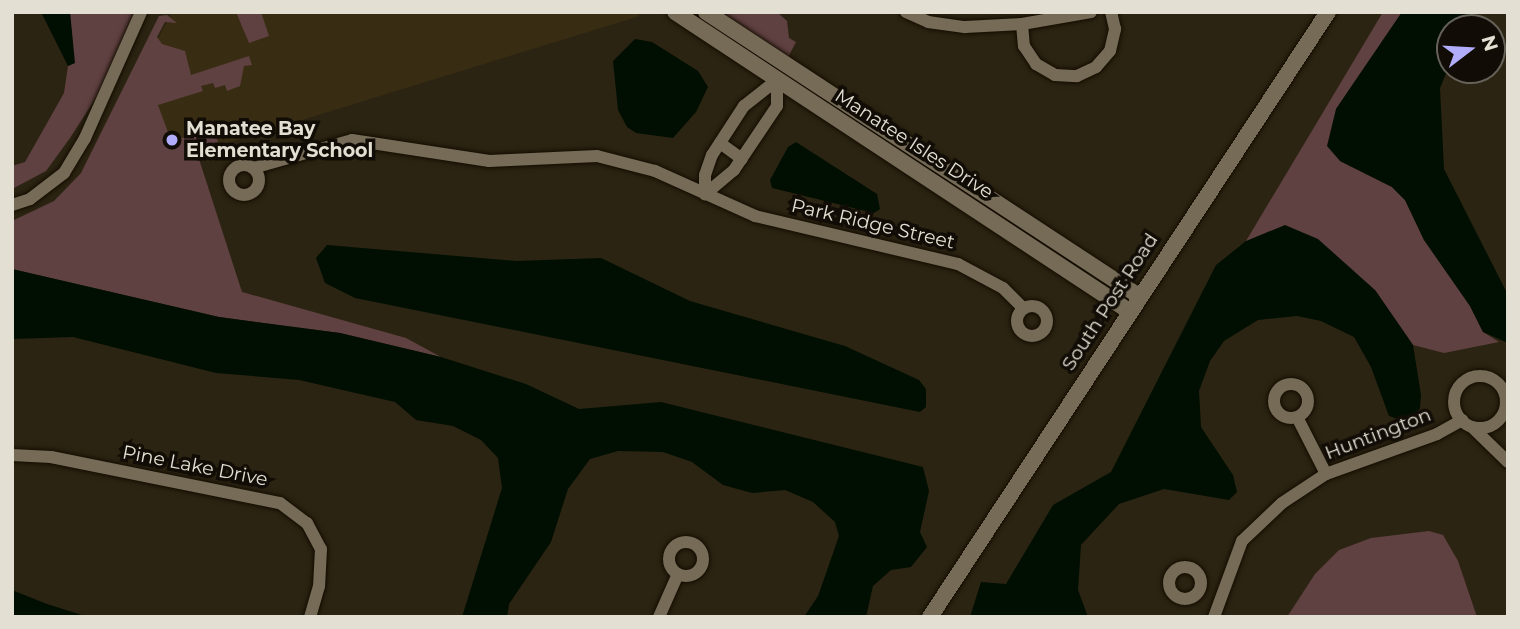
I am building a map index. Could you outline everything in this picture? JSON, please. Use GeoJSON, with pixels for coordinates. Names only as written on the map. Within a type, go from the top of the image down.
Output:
{"type":"FeatureCollection","features":[{"type":"Feature","properties":{"kind":"street"},"geometry":{"type":"LineString","coordinates":[[12,205],[30,199],[64,173],[85,138],[141,12]]}},
{"type":"Feature","properties":{"kind":"street","name":"Manatee Isles Drive"},"geometry":{"type":"LineString","coordinates":[[675,12],[1129,310]]}},
{"type":"Feature","properties":{"kind":"street","name":"Manatee Isles Drive"},"geometry":{"type":"LineString","coordinates":[[706,12],[1139,296]]}},
{"type":"Feature","properties":{"kind":"street"},"geometry":{"type":"LineString","coordinates":[[906,12],[928,22],[965,27],[1022,24],[1091,12]]}},
{"type":"Feature","properties":{"kind":"street"},"geometry":{"type":"LineString","coordinates":[[1022,24],[1024,46],[1036,64],[1055,75],[1076,76],[1096,67],[1110,51],[1115,29],[1111,12]]}},
{"type":"Feature","properties":{"kind":"street","name":"South Post Road"},"geometry":{"type":"LineString","coordinates":[[930,617],[1129,310],[1328,12]]}},
{"type":"Feature","properties":{"kind":"street"},"geometry":{"type":"LineString","coordinates":[[705,194],[723,183],[777,106],[777,80],[785,63]]}},
{"type":"Feature","properties":{"kind":"street"},"geometry":{"type":"LineString","coordinates":[[705,194],[705,175],[720,143],[744,106],[777,80]]}},
{"type":"Feature","properties":{"kind":"street","name":"Park Ridge Street"},"geometry":{"type":"LineString","coordinates":[[253,168],[337,141],[369,140],[489,161],[597,156],[655,171],[755,216],[958,264],[1003,288],[1023,308]]}},
{"type":"Feature","properties":{"kind":"street"},"geometry":{"type":"LineString","coordinates":[[720,143],[742,159]]}},
{"type":"Feature","properties":{"kind":"street"},"geometry":{"type":"LineString","coordinates":[[1508,432],[1503,415],[1505,388],[1489,378],[1465,382],[1455,402],[1466,424],[1508,462]]}},
{"type":"Feature","properties":{"kind":"street"},"geometry":{"type":"LineString","coordinates":[[1466,424],[1488,427],[1503,415]]}},
{"type":"Feature","properties":{"kind":"street"},"geometry":{"type":"LineString","coordinates":[[1297,417],[1326,474]]}},
{"type":"Feature","properties":{"kind":"street","name":"Huntington"},"geometry":{"type":"LineString","coordinates":[[1214,617],[1242,541],[1282,503],[1326,474],[1466,424]]}},
{"type":"Feature","properties":{"kind":"street","name":"Pine Lake Drive"},"geometry":{"type":"LineString","coordinates":[[12,455],[51,457],[280,503],[307,523],[321,549],[319,586],[310,617]]}},
{"type":"Feature","properties":{"kind":"street"},"geometry":{"type":"LineString","coordinates":[[659,617],[678,574]]}},
{"type":"Feature","properties":{"kind":"street"},"geometry":{"type":"LineString","coordinates":[[1200,586],[1223,593]]}},
{"type":"Feature","properties":{"kind":"shaded area"},"geometry":{"type":"Polygon","coordinates":[[[41,12],[70,12],[75,63],[68,66],[41,12]]]}},
{"type":"Feature","properties":{"kind":"shaded area"},"geometry":{"type":"Polygon","coordinates":[[[70,12],[141,12],[119,62],[46,171],[12,189],[12,166],[25,162],[64,93],[68,66],[74,63],[70,12]]]}},
{"type":"Feature","properties":{"kind":"shaded area","name":"Manatee Bay Elementary School"},"geometry":{"type":"Polygon","coordinates":[[[172,12],[633,12],[640,16],[81,188],[172,12]]]}},
{"type":"Feature","properties":{"kind":"shaded area"},"geometry":{"type":"Polygon","coordinates":[[[236,12],[261,12],[269,36],[249,43],[236,12]]]}},
{"type":"Feature","properties":{"kind":"shaded area"},"geometry":{"type":"Polygon","coordinates":[[[718,12],[777,12],[787,21],[789,38],[796,42],[785,63],[718,12]]]}},
{"type":"Feature","properties":{"kind":"shaded area"},"geometry":{"type":"Polygon","coordinates":[[[1383,12],[1402,12],[1336,109],[1340,161],[1392,187],[1405,200],[1424,240],[1470,306],[1483,332],[1499,342],[1444,353],[1413,345],[1375,290],[1246,241],[1383,12]]]}},
{"type":"Feature","properties":{"kind":"shaded area"},"geometry":{"type":"Polygon","coordinates":[[[1402,12],[1477,12],[1436,14],[1436,84],[1442,84],[1444,169],[1508,295],[1508,343],[1483,332],[1470,306],[1424,240],[1405,200],[1392,187],[1340,161],[1327,146],[1336,109],[1402,12]]]}},
{"type":"Feature","properties":{"kind":"shaded area"},"geometry":{"type":"Polygon","coordinates":[[[167,15],[177,23],[165,22],[157,37],[162,44],[185,51],[191,75],[249,56],[252,65],[244,66],[240,86],[227,91],[225,85],[215,88],[213,83],[201,86],[203,91],[158,105],[169,135],[175,140],[214,129],[220,149],[198,156],[242,292],[406,338],[441,357],[340,333],[219,317],[12,269],[12,221],[54,201],[81,173],[159,16],[167,15]]]}},
{"type":"Feature","properties":{"kind":"shaded area"},"geometry":{"type":"Polygon","coordinates":[[[635,39],[652,42],[698,71],[708,87],[696,112],[673,138],[636,133],[627,127],[618,110],[613,61],[635,39]]]}},
{"type":"Feature","properties":{"kind":"shaded area"},"geometry":{"type":"Polygon","coordinates":[[[796,142],[877,194],[880,209],[874,213],[772,188],[770,180],[788,147],[796,142]]]}},
{"type":"Feature","properties":{"kind":"shaded area"},"geometry":{"type":"Polygon","coordinates":[[[1285,225],[1318,239],[1375,290],[1413,345],[1421,395],[1420,408],[1414,417],[1404,421],[1389,416],[1371,367],[1354,337],[1321,321],[1297,316],[1258,320],[1224,341],[1210,361],[1199,391],[1201,427],[1233,475],[1237,492],[1229,500],[1164,489],[1119,504],[1081,545],[1078,590],[1088,617],[970,617],[981,582],[1006,584],[1053,505],[1111,472],[1216,265],[1246,241],[1285,225]]]}},
{"type":"Feature","properties":{"kind":"shaded area"},"geometry":{"type":"Polygon","coordinates":[[[327,245],[516,261],[601,258],[690,301],[845,346],[919,380],[926,389],[926,407],[920,412],[355,298],[325,283],[316,258],[327,245]]]}},
{"type":"Feature","properties":{"kind":"shaded area"},"geometry":{"type":"Polygon","coordinates":[[[12,269],[219,317],[340,333],[441,357],[526,384],[579,409],[661,402],[923,467],[929,491],[920,532],[927,547],[911,567],[891,570],[873,586],[866,617],[804,617],[818,596],[839,536],[835,522],[813,502],[785,490],[752,493],[723,485],[692,462],[663,452],[618,451],[590,459],[568,489],[551,542],[509,604],[507,617],[462,617],[502,488],[498,458],[481,440],[453,426],[416,420],[395,402],[299,380],[216,373],[73,337],[12,339],[12,269]]]}},
{"type":"Feature","properties":{"kind":"shaded area"},"geometry":{"type":"Polygon","coordinates":[[[1429,531],[1443,535],[1458,561],[1477,617],[1287,617],[1315,574],[1339,550],[1371,538],[1429,531]]]}},
{"type":"Feature","properties":{"kind":"shaded area"},"geometry":{"type":"Polygon","coordinates":[[[12,590],[47,604],[88,617],[12,617],[12,590]]]}},
{"type":"Feature","properties":{"kind":"place","name":"Manatee Bay Elementary School"},"geometry":{"type":"Point","coordinates":[172,140]}}]}
